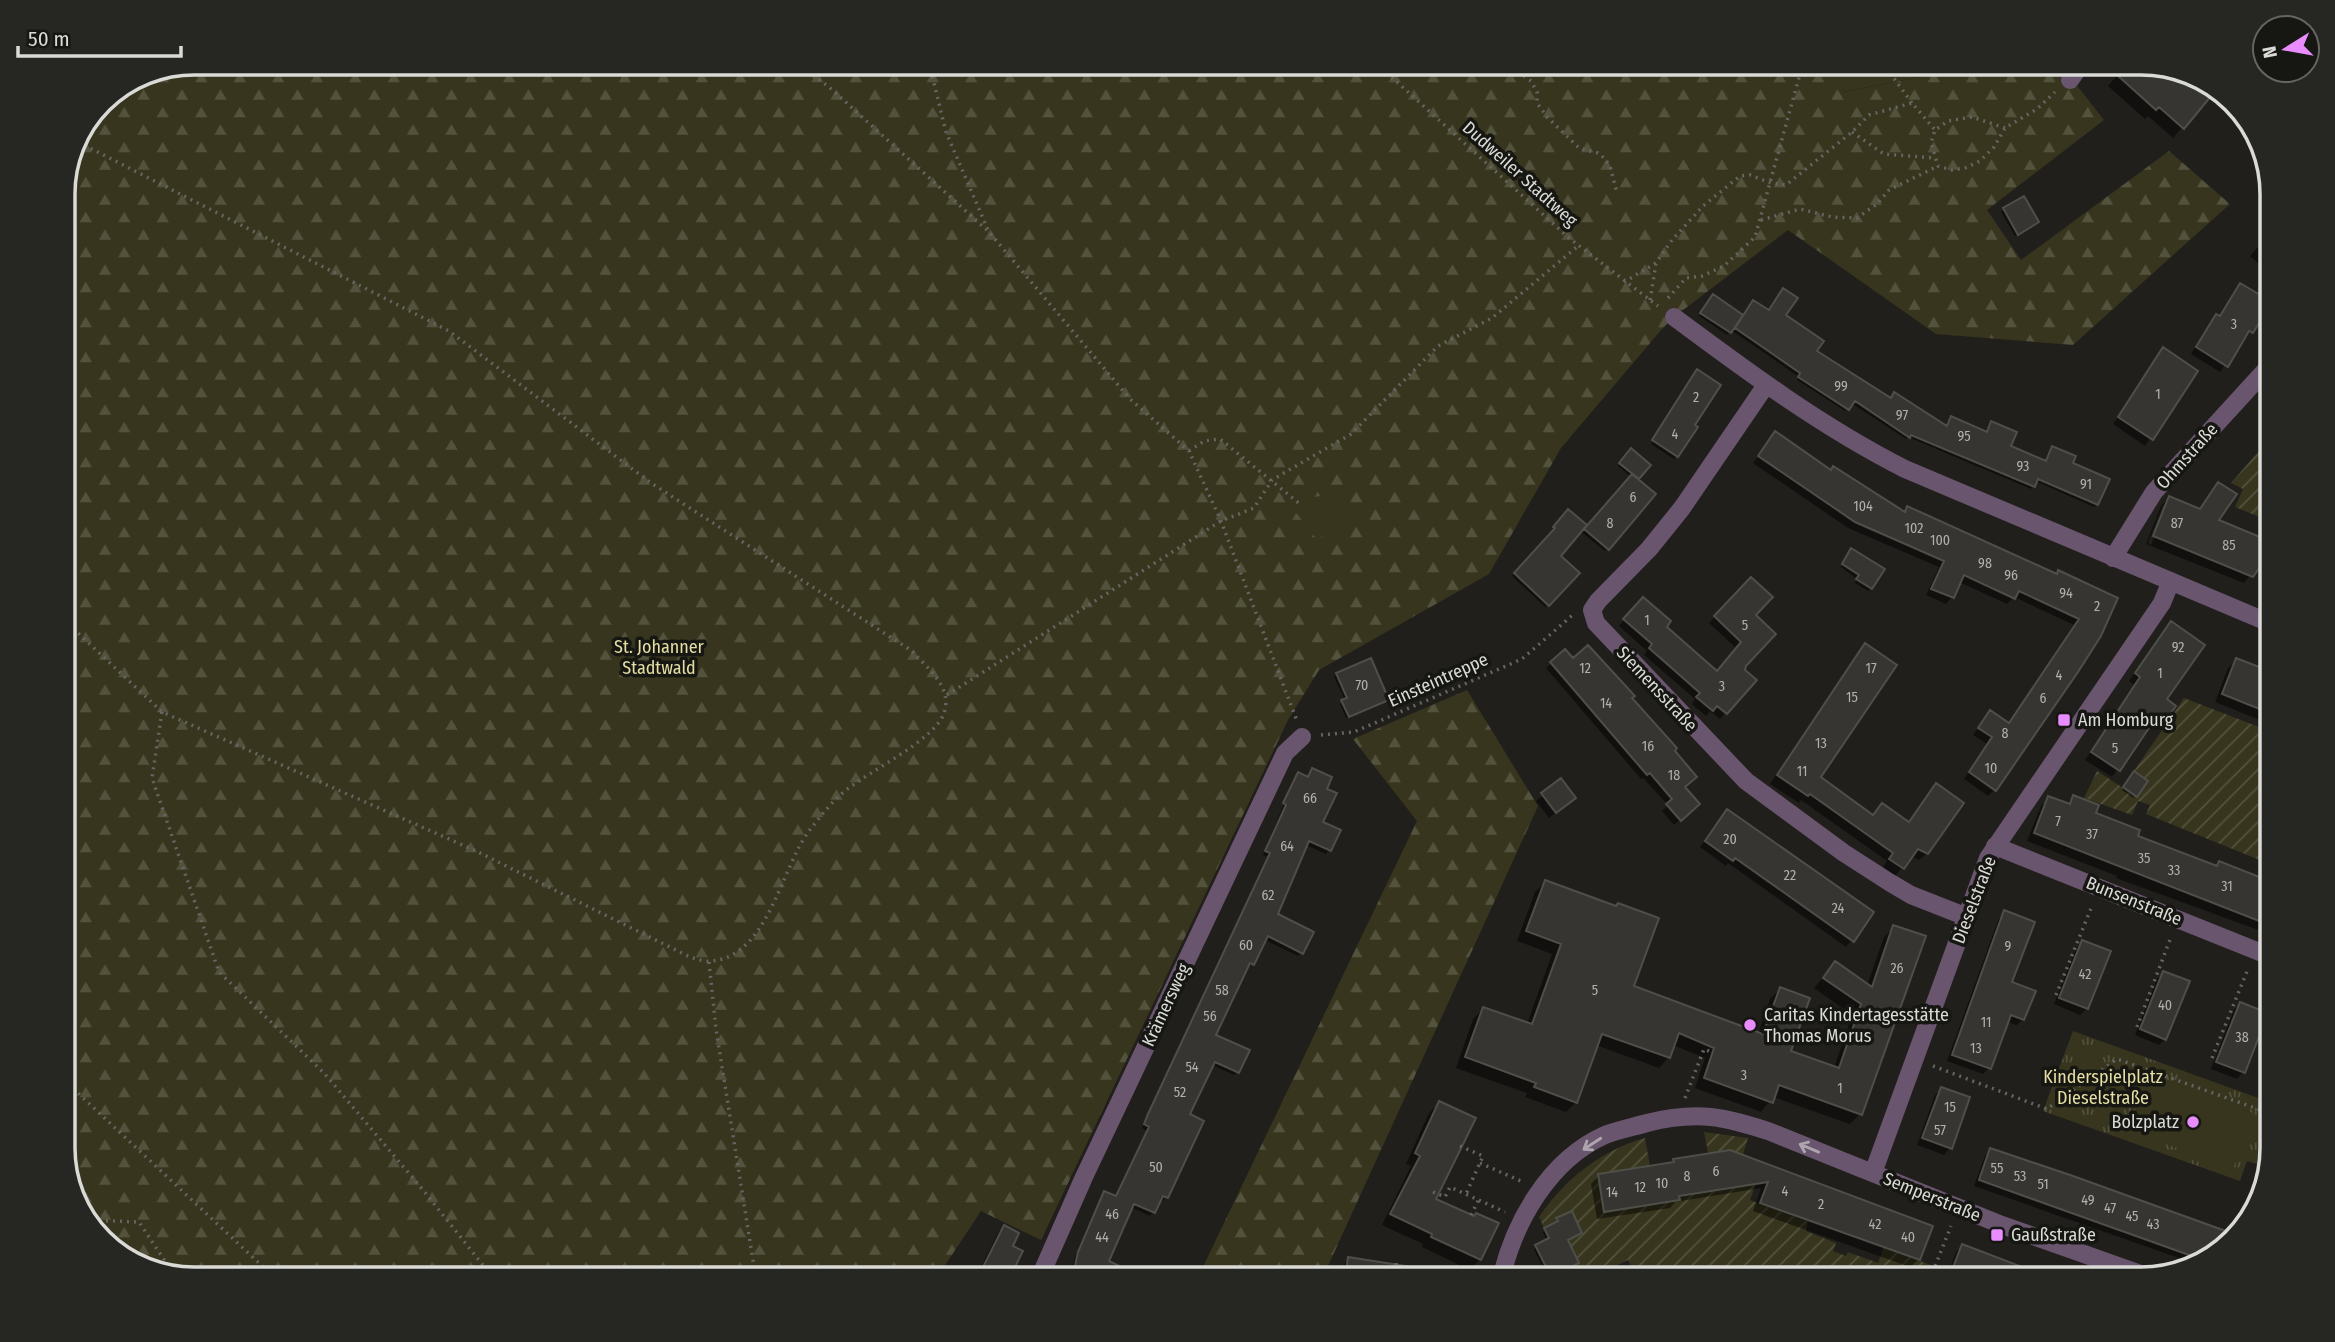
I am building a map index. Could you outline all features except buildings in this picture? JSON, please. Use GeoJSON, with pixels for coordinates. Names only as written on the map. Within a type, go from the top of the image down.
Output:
{"type":"FeatureCollection","features":[{"type":"Feature","properties":{"kind":"street"},"geometry":{"type":"LineString","coordinates":[[2070,80],[2074,75]]}},
{"type":"Feature","properties":{"kind":"street"},"geometry":{"type":"LineString","coordinates":[[1667,312],[1766,386],[1839,434],[1905,469],[2259,619]]}},
{"type":"Feature","properties":{"kind":"street","name":"Ohmstraße"},"geometry":{"type":"LineString","coordinates":[[2113,558],[2154,492],[2259,377]]}},
{"type":"Feature","properties":{"kind":"street","name":"Siemensstraße"},"geometry":{"type":"LineString","coordinates":[[1766,386],[1682,508],[1649,548],[1598,601],[1592,610],[1596,623],[1746,781],[1844,853],[1889,882],[1911,895],[1967,917]]}},
{"type":"Feature","properties":{"kind":"street","name":"Dieselstraße"},"geometry":{"type":"LineString","coordinates":[[1873,1173],[1988,858],[2162,603],[2171,582]]}},
{"type":"Feature","properties":{"kind":"street","name":"Krämersweg"},"geometry":{"type":"LineString","coordinates":[[1044,1267],[1083,1177],[1285,754],[1302,737]]}},
{"type":"Feature","properties":{"kind":"street","name":"Bunsenstraße"},"geometry":{"type":"LineString","coordinates":[[1995,846],[2260,952]]}},
{"type":"Feature","properties":{"kind":"street"},"geometry":{"type":"LineString","coordinates":[[1504,1267],[1522,1219],[1541,1190],[1570,1160],[1604,1136],[1678,1117],[1708,1116],[1732,1119],[1873,1173]]}},
{"type":"Feature","properties":{"kind":"street","name":"Semperstraße"},"geometry":{"type":"LineString","coordinates":[[1873,1173],[1958,1208],[2121,1267]]}},
{"type":"Feature","properties":{"kind":"path"},"geometry":{"type":"LineString","coordinates":[[812,75],[989,232],[1130,399],[1189,451],[1222,521],[1302,737]]}},
{"type":"Feature","properties":{"kind":"path"},"geometry":{"type":"LineString","coordinates":[[932,75],[946,132],[989,232]]}},
{"type":"Feature","properties":{"kind":"path","name":"Dudweiler Stadtweg"},"geometry":{"type":"LineString","coordinates":[[1389,75],[1578,246],[1650,300],[1656,263]]}},
{"type":"Feature","properties":{"kind":"path"},"geometry":{"type":"LineString","coordinates":[[1523,75],[1531,81],[1537,92],[1537,103],[1547,117],[1579,148],[1598,153],[1604,158],[1610,166],[1617,193]]}},
{"type":"Feature","properties":{"kind":"path"},"geometry":{"type":"LineString","coordinates":[[1667,312],[1686,278],[1712,272],[1743,250],[1755,237],[1800,75]]}},
{"type":"Feature","properties":{"kind":"path"},"geometry":{"type":"LineString","coordinates":[[1891,75],[1935,130]]}},
{"type":"Feature","properties":{"kind":"path"},"geometry":{"type":"LineString","coordinates":[[1761,220],[1800,209],[1832,217],[1857,218],[1877,204],[1889,190],[1938,166],[1952,170],[1980,161],[1994,147],[2005,128],[2037,109],[2070,80]]}},
{"type":"Feature","properties":{"kind":"path"},"geometry":{"type":"LineString","coordinates":[[1624,282],[1656,263],[1672,240],[1703,206],[1740,176],[1750,175],[1786,185],[1869,115],[1912,103]]}},
{"type":"Feature","properties":{"kind":"path"},"geometry":{"type":"LineString","coordinates":[[1938,166],[1931,143],[1935,130],[1948,121],[1972,117],[2005,128]]}},
{"type":"Feature","properties":{"kind":"path"},"geometry":{"type":"LineString","coordinates":[[1852,132],[1884,154],[1935,158]]}},
{"type":"Feature","properties":{"kind":"path"},"geometry":{"type":"LineString","coordinates":[[76,631],[162,712],[476,851],[690,957],[709,962],[727,958],[747,945],[766,917],[813,826],[844,792],[937,726],[944,712],[947,695],[937,679],[912,651],[651,483],[449,331],[86,146]]}},
{"type":"Feature","properties":{"kind":"path"},"geometry":{"type":"LineString","coordinates":[[947,695],[1222,521],[1254,508],[1272,480],[1350,434],[1438,346],[1492,318],[1578,246]]}},
{"type":"Feature","properties":{"kind":"path"},"geometry":{"type":"LineString","coordinates":[[1189,451],[1204,441],[1220,439],[1300,504]]}},
{"type":"Feature","properties":{"kind":"path","name":"Einsteintreppe"},"geometry":{"type":"LineString","coordinates":[[1302,737],[1354,732],[1522,659],[1570,617]]}},
{"type":"Feature","properties":{"kind":"path"},"geometry":{"type":"LineString","coordinates":[[162,712],[152,778],[219,972],[324,1073],[484,1267]]}},
{"type":"Feature","properties":{"kind":"path"},"geometry":{"type":"LineString","coordinates":[[2056,995],[2100,888]]}},
{"type":"Feature","properties":{"kind":"path"},"geometry":{"type":"LineString","coordinates":[[2137,1027],[2178,919]]}},
{"type":"Feature","properties":{"kind":"path"},"geometry":{"type":"LineString","coordinates":[[709,962],[718,1041],[754,1267]]}},
{"type":"Feature","properties":{"kind":"path"},"geometry":{"type":"LineString","coordinates":[[2212,1058],[2260,962]]}},
{"type":"Feature","properties":{"kind":"path"},"geometry":{"type":"LineString","coordinates":[[1684,1101],[1704,1049],[1713,1053]]}},
{"type":"Feature","properties":{"kind":"path"},"geometry":{"type":"LineString","coordinates":[[1950,1072],[2047,1109],[2117,1059],[2260,1110]]}},
{"type":"Feature","properties":{"kind":"path"},"geometry":{"type":"LineString","coordinates":[[76,1091],[263,1267]]}},
{"type":"Feature","properties":{"kind":"path"},"geometry":{"type":"LineString","coordinates":[[1460,1146],[1483,1156],[1466,1194]]}},
{"type":"Feature","properties":{"kind":"path"},"geometry":{"type":"LineString","coordinates":[[1480,1163],[1541,1190]]}},
{"type":"Feature","properties":{"kind":"path"},"geometry":{"type":"LineString","coordinates":[[1433,1192],[1445,1197],[1450,1186],[1522,1219]]}},
{"type":"Feature","properties":{"kind":"path"},"geometry":{"type":"LineString","coordinates":[[1471,1215],[1479,1199]]}},
{"type":"Feature","properties":{"kind":"path"},"geometry":{"type":"LineString","coordinates":[[1935,1267],[1958,1208]]}},
{"type":"Feature","properties":{"kind":"path"},"geometry":{"type":"LineString","coordinates":[[100,1221],[139,1222],[164,1263]]}},
{"type":"Feature","properties":{"kind":"green space","name":"St. Johanner Stadtwald"},"geometry":{"type":"Polygon","coordinates":[[[194,75],[1840,75],[1844,92],[1930,75],[2069,75],[2104,120],[1987,210],[2021,260],[2169,151],[2230,204],[2073,345],[1936,334],[1788,230],[1674,317],[1561,448],[1489,574],[1319,670],[1288,720],[1041,1240],[981,1211],[944,1267],[194,1267],[164,1263],[135,1251],[116,1237],[95,1214],[82,1186],[76,1155],[76,187],[84,149],[95,128],[110,110],[128,95],[149,84],[194,75]]]}},
{"type":"Feature","properties":{"kind":"green space"},"geometry":{"type":"Polygon","coordinates":[[[1839,75],[1929,75],[1843,92],[1839,75]]]}},
{"type":"Feature","properties":{"kind":"green space"},"geometry":{"type":"Polygon","coordinates":[[[2259,451],[2259,517],[2235,507],[2243,489],[2231,483],[2259,451]]]}},
{"type":"Feature","properties":{"kind":"green space"},"geometry":{"type":"Polygon","coordinates":[[[1327,495],[1345,506],[1350,521],[1347,532],[1316,538],[1294,510],[1308,498],[1327,495]]]}},
{"type":"Feature","properties":{"kind":"green space"},"geometry":{"type":"Polygon","coordinates":[[[1467,690],[1538,806],[1327,1267],[1203,1267],[1417,821],[1353,739],[1467,690]]]}},
{"type":"Feature","properties":{"kind":"green space"},"geometry":{"type":"Polygon","coordinates":[[[2184,698],[2260,727],[2260,860],[2146,814],[2150,805],[2138,801],[2132,815],[2084,798],[2097,771],[2137,797],[2148,781],[2134,771],[2184,698]]]}},
{"type":"Feature","properties":{"kind":"green space","name":"Kinderspielplatz Dieselstraße"},"geometry":{"type":"Polygon","coordinates":[[[2073,1031],[2260,1099],[2259,1165],[2247,1161],[2240,1181],[2043,1111],[2073,1031]]]}},
{"type":"Feature","properties":{"kind":"green space","name":"Bolzplatz"},"geometry":{"type":"Polygon","coordinates":[[[2153,1075],[2253,1113],[2233,1169],[2132,1131],[2153,1075]]]}},
{"type":"Feature","properties":{"kind":"green space"},"geometry":{"type":"Polygon","coordinates":[[[1704,1132],[1748,1138],[1737,1174],[1757,1181],[1750,1200],[1808,1222],[1806,1231],[1836,1243],[1833,1251],[1846,1256],[1848,1252],[1878,1263],[1884,1247],[1931,1265],[1930,1267],[1631,1267],[1628,1260],[1613,1267],[1571,1267],[1579,1263],[1568,1240],[1582,1233],[1572,1211],[1556,1218],[1558,1221],[1544,1228],[1539,1217],[1572,1179],[1613,1150],[1645,1138],[1650,1166],[1599,1175],[1605,1212],[1679,1200],[1679,1196],[1724,1151],[1708,1153],[1704,1132]]]}},
{"type":"Feature","properties":{"kind":"place","name":"Am Homburg"},"geometry":{"type":"Point","coordinates":[2064,720]}},
{"type":"Feature","properties":{"kind":"place","name":"Caritas Kindertagesstätte Thomas Morus"},"geometry":{"type":"Point","coordinates":[1750,1025]}},
{"type":"Feature","properties":{"kind":"place","name":"Bolzplatz"},"geometry":{"type":"Point","coordinates":[2193,1122]}},
{"type":"Feature","properties":{"kind":"place","name":"Gaußstraße"},"geometry":{"type":"Point","coordinates":[1997,1235]}}]}
